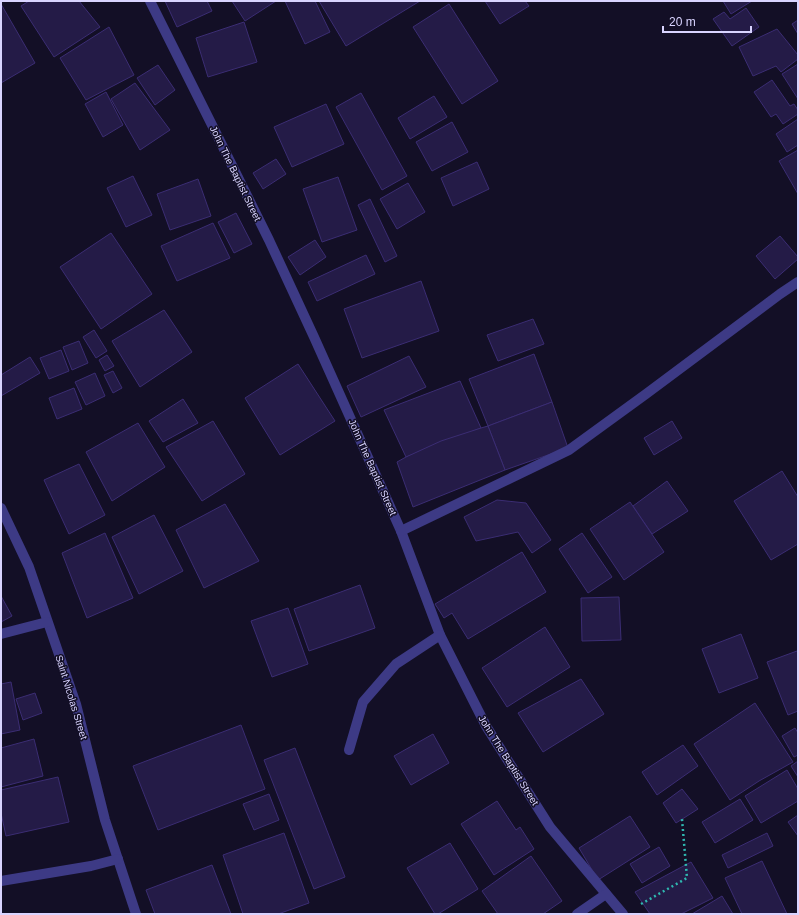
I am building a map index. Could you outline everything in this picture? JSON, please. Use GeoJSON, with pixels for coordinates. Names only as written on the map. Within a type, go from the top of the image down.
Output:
{"type":"FeatureCollection","features":[{"type":"Feature","properties":{"kind":"street","name":"John The Baptist Street"},"geometry":{"type":"LineString","coordinates":[[150,1],[265,233],[317,344],[402,531],[440,635],[486,726],[550,827],[623,914]]}},
{"type":"Feature","properties":{"kind":"street"},"geometry":{"type":"LineString","coordinates":[[402,531],[569,450],[798,282]]}},
{"type":"Feature","properties":{"kind":"street","name":"Saint Nicolas Street"},"geometry":{"type":"LineString","coordinates":[[1,508],[29,567],[76,704],[105,820],[136,914]]}},
{"type":"Feature","properties":{"kind":"street"},"geometry":{"type":"LineString","coordinates":[[1,634],[47,622]]}},
{"type":"Feature","properties":{"kind":"street"},"geometry":{"type":"LineString","coordinates":[[349,750],[363,702],[396,664],[440,635]]}},
{"type":"Feature","properties":{"kind":"street"},"geometry":{"type":"LineString","coordinates":[[1,881],[91,866],[118,859]]}},
{"type":"Feature","properties":{"kind":"street"},"geometry":{"type":"LineString","coordinates":[[577,914],[606,894]]}},
{"type":"Feature","properties":{"kind":"path"},"geometry":{"type":"LineString","coordinates":[[623,914],[687,878],[682,820]]}},
{"type":"Feature","properties":{"kind":"building"},"geometry":{"type":"Polygon","coordinates":[[[29,1],[79,1],[100,27],[54,57],[21,6],[29,1]]]}},
{"type":"Feature","properties":{"kind":"building"},"geometry":{"type":"Polygon","coordinates":[[[165,1],[207,1],[212,11],[177,27],[165,1]]]}},
{"type":"Feature","properties":{"kind":"building"},"geometry":{"type":"Polygon","coordinates":[[[232,1],[276,1],[245,21],[232,1]]]}},
{"type":"Feature","properties":{"kind":"building"},"geometry":{"type":"Polygon","coordinates":[[[285,1],[315,1],[330,32],[305,44],[285,1]]]}},
{"type":"Feature","properties":{"kind":"building"},"geometry":{"type":"Polygon","coordinates":[[[319,1],[420,1],[346,46],[319,1]]]}},
{"type":"Feature","properties":{"kind":"building"},"geometry":{"type":"Polygon","coordinates":[[[485,1],[525,1],[529,6],[500,24],[485,1]]]}},
{"type":"Feature","properties":{"kind":"building"},"geometry":{"type":"Polygon","coordinates":[[[723,1],[752,1],[731,14],[723,1]]]}},
{"type":"Feature","properties":{"kind":"building"},"geometry":{"type":"Polygon","coordinates":[[[1,4],[35,63],[1,83],[1,4]]]}},
{"type":"Feature","properties":{"kind":"building"},"geometry":{"type":"Polygon","coordinates":[[[449,4],[498,81],[462,104],[413,27],[449,4]]]}},
{"type":"Feature","properties":{"kind":"building"},"geometry":{"type":"Polygon","coordinates":[[[746,8],[759,27],[732,46],[713,19],[724,12],[730,19],[746,8]]]}},
{"type":"Feature","properties":{"kind":"building"},"geometry":{"type":"Polygon","coordinates":[[[798,20],[798,34],[792,24],[798,20]]]}},
{"type":"Feature","properties":{"kind":"building"},"geometry":{"type":"Polygon","coordinates":[[[244,22],[257,62],[208,77],[196,38],[244,22]]]}},
{"type":"Feature","properties":{"kind":"building"},"geometry":{"type":"Polygon","coordinates":[[[109,27],[134,75],[86,100],[60,58],[109,27]]]}},
{"type":"Feature","properties":{"kind":"building"},"geometry":{"type":"Polygon","coordinates":[[[777,29],[798,55],[798,59],[781,72],[776,66],[753,76],[739,47],[777,29]]]}},
{"type":"Feature","properties":{"kind":"building"},"geometry":{"type":"Polygon","coordinates":[[[798,64],[798,99],[782,74],[798,64]]]}},
{"type":"Feature","properties":{"kind":"building"},"geometry":{"type":"Polygon","coordinates":[[[158,65],[175,90],[155,105],[137,78],[158,65]]]}},
{"type":"Feature","properties":{"kind":"building"},"geometry":{"type":"Polygon","coordinates":[[[772,80],[790,106],[794,104],[798,110],[798,114],[783,124],[776,114],[771,117],[754,92],[772,80]]]}},
{"type":"Feature","properties":{"kind":"building"},"geometry":{"type":"Polygon","coordinates":[[[135,83],[170,130],[140,150],[111,99],[135,83]]]}},
{"type":"Feature","properties":{"kind":"building"},"geometry":{"type":"Polygon","coordinates":[[[106,92],[123,125],[103,137],[85,104],[106,92]]]}},
{"type":"Feature","properties":{"kind":"building"},"geometry":{"type":"Polygon","coordinates":[[[361,93],[407,176],[382,190],[336,107],[361,93]]]}},
{"type":"Feature","properties":{"kind":"building"},"geometry":{"type":"Polygon","coordinates":[[[434,96],[447,117],[410,139],[398,118],[434,96]]]}},
{"type":"Feature","properties":{"kind":"building"},"geometry":{"type":"Polygon","coordinates":[[[326,104],[344,144],[292,167],[274,127],[326,104]]]}},
{"type":"Feature","properties":{"kind":"building"},"geometry":{"type":"Polygon","coordinates":[[[798,119],[798,145],[787,152],[776,134],[798,119]]]}},
{"type":"Feature","properties":{"kind":"building"},"geometry":{"type":"Polygon","coordinates":[[[452,122],[468,152],[432,171],[416,142],[452,122]]]}},
{"type":"Feature","properties":{"kind":"building"},"geometry":{"type":"Polygon","coordinates":[[[798,150],[798,194],[779,161],[798,150]]]}},
{"type":"Feature","properties":{"kind":"building"},"geometry":{"type":"Polygon","coordinates":[[[276,159],[286,174],[263,189],[253,173],[276,159]]]}},
{"type":"Feature","properties":{"kind":"building"},"geometry":{"type":"Polygon","coordinates":[[[477,162],[489,189],[453,206],[441,178],[477,162]]]}},
{"type":"Feature","properties":{"kind":"building"},"geometry":{"type":"Polygon","coordinates":[[[133,176],[152,215],[126,227],[107,188],[133,176]]]}},
{"type":"Feature","properties":{"kind":"building"},"geometry":{"type":"Polygon","coordinates":[[[338,177],[357,230],[322,242],[303,189],[338,177]]]}},
{"type":"Feature","properties":{"kind":"building"},"geometry":{"type":"Polygon","coordinates":[[[198,179],[211,216],[170,230],[157,194],[198,179]]]}},
{"type":"Feature","properties":{"kind":"building"},"geometry":{"type":"Polygon","coordinates":[[[408,183],[425,212],[397,229],[380,199],[408,183]]]}},
{"type":"Feature","properties":{"kind":"building"},"geometry":{"type":"Polygon","coordinates":[[[370,199],[397,256],[385,262],[358,205],[370,199]]]}},
{"type":"Feature","properties":{"kind":"building"},"geometry":{"type":"Polygon","coordinates":[[[236,213],[252,244],[234,253],[218,222],[236,213]]]}},
{"type":"Feature","properties":{"kind":"building"},"geometry":{"type":"Polygon","coordinates":[[[213,223],[230,258],[177,281],[161,246],[213,223]]]}},
{"type":"Feature","properties":{"kind":"building"},"geometry":{"type":"Polygon","coordinates":[[[111,233],[152,294],[101,329],[60,267],[111,233]]]}},
{"type":"Feature","properties":{"kind":"building"},"geometry":{"type":"Polygon","coordinates":[[[780,236],[798,257],[798,259],[775,279],[756,256],[780,236]]]}},
{"type":"Feature","properties":{"kind":"building"},"geometry":{"type":"Polygon","coordinates":[[[315,240],[326,257],[300,275],[288,257],[315,240]]]}},
{"type":"Feature","properties":{"kind":"building"},"geometry":{"type":"Polygon","coordinates":[[[366,255],[375,274],[317,301],[308,282],[366,255]]]}},
{"type":"Feature","properties":{"kind":"building"},"geometry":{"type":"Polygon","coordinates":[[[421,281],[439,331],[362,358],[344,309],[421,281]]]}},
{"type":"Feature","properties":{"kind":"building"},"geometry":{"type":"Polygon","coordinates":[[[164,310],[192,352],[140,387],[112,341],[164,310]]]}},
{"type":"Feature","properties":{"kind":"building"},"geometry":{"type":"Polygon","coordinates":[[[533,319],[544,344],[498,361],[487,335],[533,319]]]}},
{"type":"Feature","properties":{"kind":"building"},"geometry":{"type":"Polygon","coordinates":[[[94,330],[107,351],[96,358],[83,337],[94,330]]]}},
{"type":"Feature","properties":{"kind":"building"},"geometry":{"type":"Polygon","coordinates":[[[79,341],[88,363],[72,370],[63,347],[79,341]]]}},
{"type":"Feature","properties":{"kind":"building"},"geometry":{"type":"Polygon","coordinates":[[[61,350],[69,371],[49,379],[40,358],[61,350]]]}},
{"type":"Feature","properties":{"kind":"building"},"geometry":{"type":"Polygon","coordinates":[[[534,354],[552,402],[488,426],[469,379],[534,354]]]}},
{"type":"Feature","properties":{"kind":"building"},"geometry":{"type":"Polygon","coordinates":[[[107,355],[114,366],[105,371],[99,360],[107,355]]]}},
{"type":"Feature","properties":{"kind":"building"},"geometry":{"type":"Polygon","coordinates":[[[409,356],[426,387],[361,417],[347,386],[409,356]]]}},
{"type":"Feature","properties":{"kind":"building"},"geometry":{"type":"Polygon","coordinates":[[[30,357],[40,373],[1,396],[1,375],[30,357]]]}},
{"type":"Feature","properties":{"kind":"building"},"geometry":{"type":"Polygon","coordinates":[[[298,364],[335,421],[280,455],[245,398],[298,364]]]}},
{"type":"Feature","properties":{"kind":"building"},"geometry":{"type":"Polygon","coordinates":[[[113,371],[122,388],[113,393],[104,375],[113,371]]]}},
{"type":"Feature","properties":{"kind":"building"},"geometry":{"type":"Polygon","coordinates":[[[95,373],[105,396],[86,405],[75,382],[95,373]]]}},
{"type":"Feature","properties":{"kind":"building"},"geometry":{"type":"Polygon","coordinates":[[[460,381],[481,428],[406,457],[384,410],[460,381]]]}},
{"type":"Feature","properties":{"kind":"building"},"geometry":{"type":"Polygon","coordinates":[[[74,388],[82,409],[57,419],[49,398],[74,388]]]}},
{"type":"Feature","properties":{"kind":"building"},"geometry":{"type":"Polygon","coordinates":[[[183,399],[198,423],[163,442],[149,421],[183,399]]]}},
{"type":"Feature","properties":{"kind":"building"},"geometry":{"type":"Polygon","coordinates":[[[552,402],[568,448],[505,470],[488,426],[552,402]]]}},
{"type":"Feature","properties":{"kind":"building"},"geometry":{"type":"Polygon","coordinates":[[[213,421],[245,474],[202,501],[166,447],[213,421]]]}},
{"type":"Feature","properties":{"kind":"building"},"geometry":{"type":"Polygon","coordinates":[[[672,421],[682,438],[654,455],[644,438],[672,421]]]}},
{"type":"Feature","properties":{"kind":"building"},"geometry":{"type":"Polygon","coordinates":[[[138,423],[165,467],[112,501],[86,452],[138,423]]]}},
{"type":"Feature","properties":{"kind":"building"},"geometry":{"type":"Polygon","coordinates":[[[488,426],[505,470],[413,507],[397,462],[441,441],[488,426]]]}},
{"type":"Feature","properties":{"kind":"building"},"geometry":{"type":"Polygon","coordinates":[[[79,464],[105,515],[69,534],[44,480],[79,464]]]}},
{"type":"Feature","properties":{"kind":"building"},"geometry":{"type":"Polygon","coordinates":[[[782,471],[798,497],[798,544],[771,560],[734,501],[782,471]]]}},
{"type":"Feature","properties":{"kind":"building"},"geometry":{"type":"Polygon","coordinates":[[[667,481],[688,511],[652,534],[633,506],[667,481]]]}},
{"type":"Feature","properties":{"kind":"building"},"geometry":{"type":"Polygon","coordinates":[[[497,500],[526,503],[551,540],[532,553],[518,532],[476,541],[464,517],[497,500]]]}},
{"type":"Feature","properties":{"kind":"building"},"geometry":{"type":"Polygon","coordinates":[[[630,502],[664,552],[624,580],[590,529],[630,502]]]}},
{"type":"Feature","properties":{"kind":"building"},"geometry":{"type":"Polygon","coordinates":[[[225,504],[259,561],[204,588],[176,530],[225,504]]]}},
{"type":"Feature","properties":{"kind":"building"},"geometry":{"type":"Polygon","coordinates":[[[154,515],[183,571],[139,594],[112,537],[154,515]]]}},
{"type":"Feature","properties":{"kind":"building"},"geometry":{"type":"Polygon","coordinates":[[[105,533],[133,598],[87,618],[62,553],[105,533]]]}},
{"type":"Feature","properties":{"kind":"building"},"geometry":{"type":"Polygon","coordinates":[[[582,533],[612,577],[588,593],[559,549],[582,533]]]}},
{"type":"Feature","properties":{"kind":"building"},"geometry":{"type":"Polygon","coordinates":[[[522,552],[546,592],[468,639],[452,613],[444,618],[435,604],[522,552]]]}},
{"type":"Feature","properties":{"kind":"building"},"geometry":{"type":"Polygon","coordinates":[[[360,585],[375,628],[309,651],[294,609],[360,585]]]}},
{"type":"Feature","properties":{"kind":"building"},"geometry":{"type":"Polygon","coordinates":[[[1,596],[12,616],[1,622],[1,596]]]}},
{"type":"Feature","properties":{"kind":"building"},"geometry":{"type":"Polygon","coordinates":[[[619,597],[621,640],[582,641],[581,598],[619,597]]]}},
{"type":"Feature","properties":{"kind":"building"},"geometry":{"type":"Polygon","coordinates":[[[288,608],[308,664],[272,677],[251,621],[288,608]]]}},
{"type":"Feature","properties":{"kind":"building"},"geometry":{"type":"Polygon","coordinates":[[[545,627],[570,667],[507,707],[482,668],[545,627]]]}},
{"type":"Feature","properties":{"kind":"building"},"geometry":{"type":"Polygon","coordinates":[[[741,634],[758,678],[719,693],[702,649],[741,634]]]}},
{"type":"Feature","properties":{"kind":"building"},"geometry":{"type":"Polygon","coordinates":[[[797,651],[798,711],[788,715],[767,662],[797,651]]]}},
{"type":"Feature","properties":{"kind":"building"},"geometry":{"type":"Polygon","coordinates":[[[581,679],[604,714],[543,752],[518,713],[581,679]]]}},
{"type":"Feature","properties":{"kind":"building"},"geometry":{"type":"Polygon","coordinates":[[[11,682],[20,730],[1,734],[1,684],[11,682]]]}},
{"type":"Feature","properties":{"kind":"building"},"geometry":{"type":"Polygon","coordinates":[[[35,693],[42,713],[23,720],[16,699],[35,693]]]}},
{"type":"Feature","properties":{"kind":"building"},"geometry":{"type":"Polygon","coordinates":[[[755,703],[793,762],[759,781],[730,800],[694,744],[755,703]]]}},
{"type":"Feature","properties":{"kind":"building"},"geometry":{"type":"Polygon","coordinates":[[[241,725],[265,789],[158,830],[133,766],[241,725]]]}},
{"type":"Feature","properties":{"kind":"building"},"geometry":{"type":"Polygon","coordinates":[[[795,728],[798,733],[798,755],[794,757],[782,736],[795,728]]]}},
{"type":"Feature","properties":{"kind":"building"},"geometry":{"type":"Polygon","coordinates":[[[433,734],[449,763],[411,785],[394,756],[433,734]]]}},
{"type":"Feature","properties":{"kind":"building"},"geometry":{"type":"Polygon","coordinates":[[[34,739],[43,776],[1,787],[1,748],[34,739]]]}},
{"type":"Feature","properties":{"kind":"building"},"geometry":{"type":"Polygon","coordinates":[[[683,745],[698,766],[657,795],[642,772],[683,745]]]}},
{"type":"Feature","properties":{"kind":"building"},"geometry":{"type":"Polygon","coordinates":[[[295,748],[345,877],[314,889],[264,760],[295,748]]]}},
{"type":"Feature","properties":{"kind":"building"},"geometry":{"type":"Polygon","coordinates":[[[798,761],[798,777],[791,766],[798,761]]]}},
{"type":"Feature","properties":{"kind":"building"},"geometry":{"type":"Polygon","coordinates":[[[787,770],[798,789],[798,801],[761,823],[745,796],[787,770]]]}},
{"type":"Feature","properties":{"kind":"building"},"geometry":{"type":"Polygon","coordinates":[[[58,777],[69,822],[6,836],[1,813],[1,790],[58,777]]]}},
{"type":"Feature","properties":{"kind":"building"},"geometry":{"type":"Polygon","coordinates":[[[682,789],[698,809],[676,823],[663,803],[682,789]]]}},
{"type":"Feature","properties":{"kind":"building"},"geometry":{"type":"Polygon","coordinates":[[[269,794],[279,820],[254,830],[243,804],[269,794]]]}},
{"type":"Feature","properties":{"kind":"building"},"geometry":{"type":"Polygon","coordinates":[[[740,799],[753,820],[715,843],[702,822],[740,799]]]}},
{"type":"Feature","properties":{"kind":"building"},"geometry":{"type":"Polygon","coordinates":[[[497,801],[516,830],[520,827],[534,849],[494,875],[461,824],[497,801]]]}},
{"type":"Feature","properties":{"kind":"building"},"geometry":{"type":"Polygon","coordinates":[[[798,815],[798,836],[788,822],[798,815]]]}},
{"type":"Feature","properties":{"kind":"building"},"geometry":{"type":"Polygon","coordinates":[[[630,816],[650,847],[598,880],[579,848],[630,816]]]}},
{"type":"Feature","properties":{"kind":"building"},"geometry":{"type":"Polygon","coordinates":[[[284,833],[309,903],[278,914],[243,914],[223,855],[284,833]]]}},
{"type":"Feature","properties":{"kind":"building"},"geometry":{"type":"Polygon","coordinates":[[[767,833],[773,846],[728,868],[722,855],[767,833]]]}},
{"type":"Feature","properties":{"kind":"building"},"geometry":{"type":"Polygon","coordinates":[[[450,843],[478,889],[438,914],[435,914],[407,868],[450,843]]]}},
{"type":"Feature","properties":{"kind":"building"},"geometry":{"type":"Polygon","coordinates":[[[659,847],[670,866],[642,883],[630,864],[659,847]]]}},
{"type":"Feature","properties":{"kind":"building"},"geometry":{"type":"Polygon","coordinates":[[[531,856],[562,901],[543,914],[498,914],[482,891],[531,856]]]}},
{"type":"Feature","properties":{"kind":"building"},"geometry":{"type":"Polygon","coordinates":[[[762,861],[787,914],[742,914],[725,878],[762,861]]]}},
{"type":"Feature","properties":{"kind":"building"},"geometry":{"type":"Polygon","coordinates":[[[691,862],[713,898],[681,914],[650,914],[635,892],[691,862]]]}},
{"type":"Feature","properties":{"kind":"building"},"geometry":{"type":"Polygon","coordinates":[[[212,865],[231,914],[155,914],[146,890],[212,865]]]}},
{"type":"Feature","properties":{"kind":"building"},"geometry":{"type":"Polygon","coordinates":[[[722,896],[733,914],[692,914],[722,896]]]}}]}
